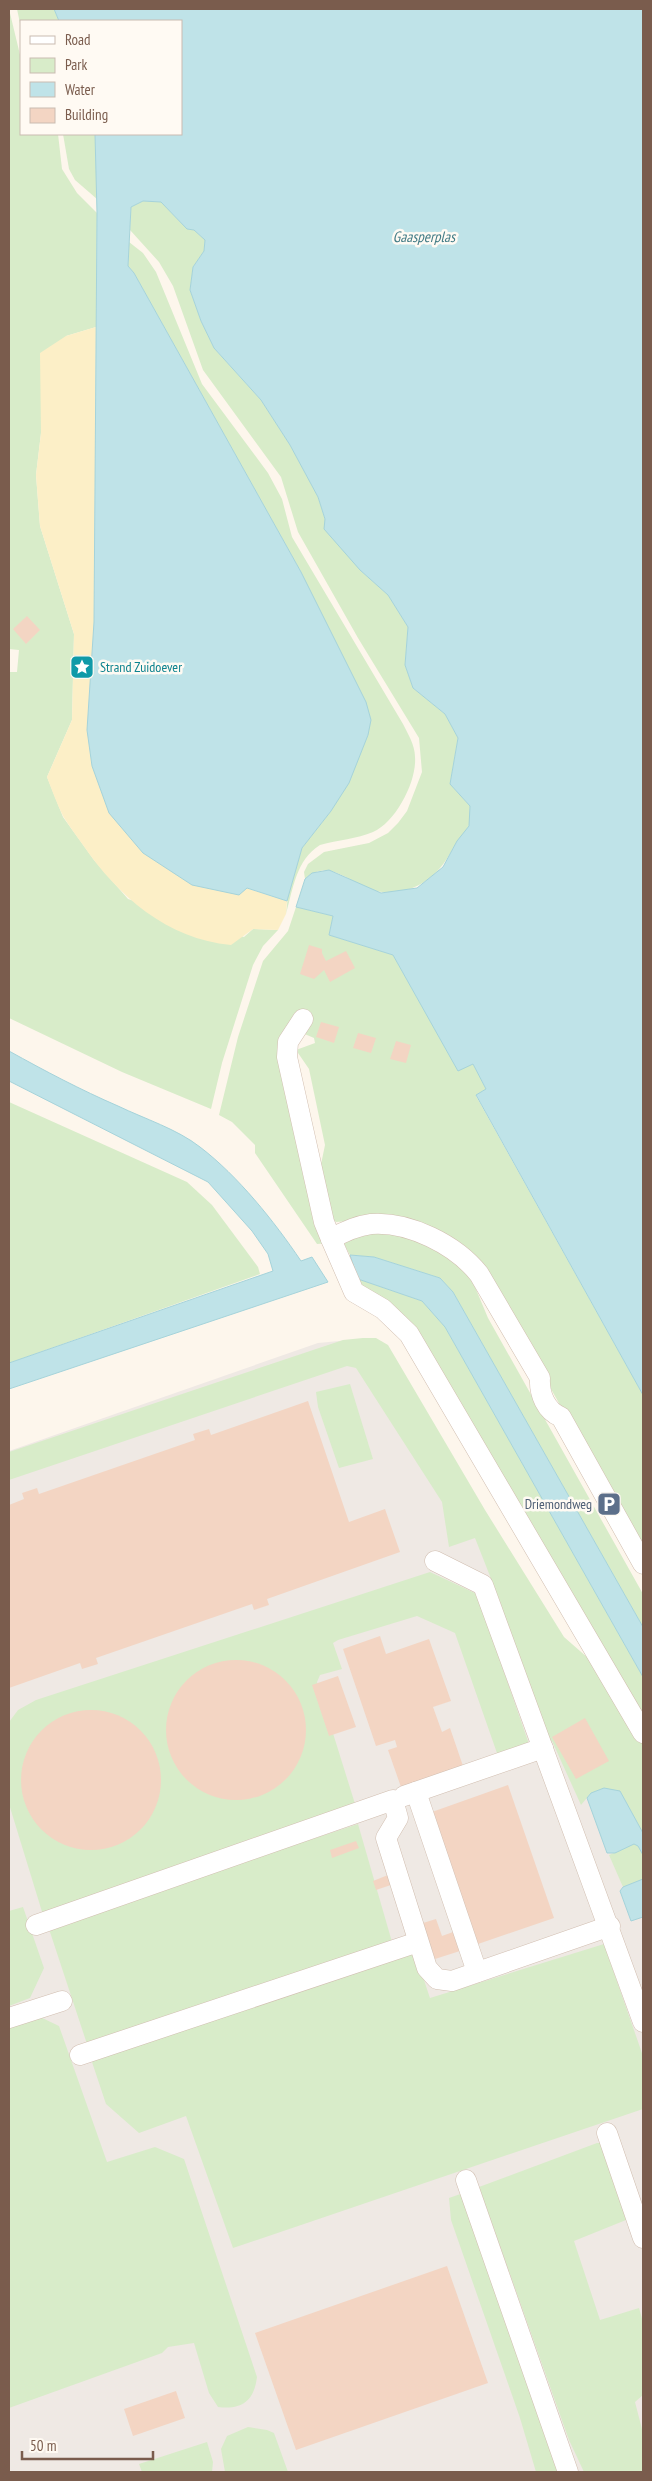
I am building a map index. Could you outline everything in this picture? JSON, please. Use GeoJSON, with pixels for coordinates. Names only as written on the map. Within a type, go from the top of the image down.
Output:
{"type":"FeatureCollection","features":[{"type":"Feature","properties":{"kind":"street"},"geometry":{"type":"LineString","coordinates":[[303,1019],[288,1042],[288,1058],[324,1222],[354,1292],[383,1309],[409,1334],[643,1733]]}},
{"type":"Feature","properties":{"kind":"street"},"geometry":{"type":"LineString","coordinates":[[331,1239],[347,1230],[371,1224],[396,1227],[434,1238],[451,1246],[469,1261],[479,1274],[540,1378],[539,1390],[551,1413],[561,1417],[643,1564]]}},
{"type":"Feature","properties":{"kind":"street"},"geometry":{"type":"LineString","coordinates":[[435,1561],[483,1585],[610,1926],[643,2022]]}},
{"type":"Feature","properties":{"kind":"street"},"geometry":{"type":"LineString","coordinates":[[36,1925],[543,1748]]}},
{"type":"Feature","properties":{"kind":"street"},"geometry":{"type":"LineString","coordinates":[[416,1792],[477,1972]]}},
{"type":"Feature","properties":{"kind":"street"},"geometry":{"type":"LineString","coordinates":[[393,1800],[398,1818],[386,1838],[427,1968],[437,1979],[452,1981],[610,1926]]}},
{"type":"Feature","properties":{"kind":"street"},"geometry":{"type":"LineString","coordinates":[[80,2055],[418,1942]]}},
{"type":"Feature","properties":{"kind":"street"},"geometry":{"type":"LineString","coordinates":[[9,2018],[62,2000]]}},
{"type":"Feature","properties":{"kind":"street"},"geometry":{"type":"LineString","coordinates":[[607,2132],[643,2238]]}},
{"type":"Feature","properties":{"kind":"street"},"geometry":{"type":"LineString","coordinates":[[466,2180],[568,2472]]}},
{"type":"Feature","properties":{"kind":"shaded area"},"geometry":{"type":"Polygon","coordinates":[[[360,1339],[643,1782],[643,2472],[9,2472],[9,1451],[318,1343],[360,1339]]]}},
{"type":"Feature","properties":{"kind":"green space"},"geometry":{"type":"Polygon","coordinates":[[[9,9],[20,55],[20,135],[58,135],[62,169],[77,193],[97,213],[96,327],[66,336],[41,433],[36,475],[40,526],[74,634],[72,720],[47,777],[63,817],[94,860],[128,899],[244,937],[253,929],[278,930],[263,946],[253,965],[222,1063],[211,1109],[122,1072],[9,1018],[9,672],[17,672],[19,650],[9,649],[9,9]]]}},
{"type":"Feature","properties":{"kind":"green space"},"geometry":{"type":"Polygon","coordinates":[[[17,9],[54,9],[59,20],[20,20],[20,23],[17,9]]]}},
{"type":"Feature","properties":{"kind":"green space"},"geometry":{"type":"Polygon","coordinates":[[[63,135],[95,135],[97,199],[75,180],[69,169],[63,135]]]}},
{"type":"Feature","properties":{"kind":"green space"},"geometry":{"type":"Polygon","coordinates":[[[143,201],[161,202],[187,229],[194,230],[205,240],[204,251],[193,267],[190,290],[201,321],[214,348],[261,400],[290,445],[318,497],[325,519],[360,570],[388,595],[408,627],[405,665],[413,688],[445,714],[458,738],[450,784],[470,806],[469,825],[440,868],[432,876],[415,887],[404,891],[382,892],[362,886],[334,872],[324,871],[315,873],[305,879],[304,872],[308,864],[324,852],[369,843],[388,833],[398,823],[407,811],[422,772],[419,738],[358,638],[298,532],[281,477],[203,370],[173,286],[159,262],[130,230],[131,207],[143,201]]]}},
{"type":"Feature","properties":{"kind":"green space"},"geometry":{"type":"Polygon","coordinates":[[[129,242],[143,253],[156,272],[202,384],[268,473],[282,499],[292,537],[403,724],[414,748],[415,767],[413,777],[409,789],[397,810],[390,819],[373,832],[320,845],[312,851],[297,876],[286,914],[288,895],[302,848],[331,811],[368,735],[301,572],[134,273],[128,266],[129,242]]]}},
{"type":"Feature","properties":{"kind":"green space"},"geometry":{"type":"Polygon","coordinates":[[[296,907],[333,916],[329,935],[393,955],[458,1070],[473,1064],[486,1089],[476,1096],[643,1395],[643,1553],[482,1266],[468,1250],[350,1221],[336,1222],[325,1212],[319,1174],[325,1145],[309,1069],[296,1050],[315,1043],[314,1038],[286,1026],[280,1050],[329,1243],[317,1244],[255,1153],[255,1145],[232,1122],[219,1115],[238,1037],[263,961],[288,931],[296,907]]]}},
{"type":"Feature","properties":{"kind":"green space"},"geometry":{"type":"Polygon","coordinates":[[[9,1102],[187,1182],[212,1205],[258,1267],[260,1274],[9,1363],[9,1102]]]}},
{"type":"Feature","properties":{"kind":"green space"},"geometry":{"type":"Polygon","coordinates":[[[360,1233],[399,1233],[465,1263],[488,1318],[643,1594],[643,1627],[453,1292],[440,1278],[374,1257],[350,1255],[344,1244],[352,1236],[360,1233]]]}},
{"type":"Feature","properties":{"kind":"green space"},"geometry":{"type":"Polygon","coordinates":[[[358,1279],[422,1301],[445,1327],[643,1677],[643,1714],[422,1340],[359,1284],[358,1279]]]}},
{"type":"Feature","properties":{"kind":"green space"},"geometry":{"type":"Polygon","coordinates":[[[376,1338],[388,1345],[485,1510],[564,1637],[596,1665],[643,1745],[643,1833],[620,1791],[591,1793],[581,1805],[552,1741],[547,1741],[499,1599],[475,1538],[449,1547],[442,1502],[356,1368],[347,1366],[9,1480],[9,1452],[343,1340],[376,1338]]]}},
{"type":"Feature","properties":{"kind":"green space"},"geometry":{"type":"Polygon","coordinates":[[[350,1384],[373,1459],[339,1468],[318,1407],[316,1392],[350,1384]]]}},
{"type":"Feature","properties":{"kind":"green space"},"geometry":{"type":"Polygon","coordinates":[[[430,1572],[477,1594],[530,1747],[498,1756],[455,1633],[417,1616],[338,1640],[333,1643],[342,1669],[320,1675],[317,1682],[356,1807],[43,1915],[9,1804],[9,1722],[18,1710],[36,1700],[430,1572]]]}},
{"type":"Feature","properties":{"kind":"green space"},"geometry":{"type":"Polygon","coordinates":[[[358,1824],[392,1942],[88,2047],[48,1926],[358,1824]]]}},
{"type":"Feature","properties":{"kind":"green space"},"geometry":{"type":"Polygon","coordinates":[[[634,1844],[638,1846],[643,1855],[643,1879],[623,1887],[609,1855],[634,1844]]]}},
{"type":"Feature","properties":{"kind":"green space"},"geometry":{"type":"Polygon","coordinates":[[[23,1907],[44,1968],[30,1998],[9,2006],[9,1911],[23,1907]]]}},
{"type":"Feature","properties":{"kind":"green space"},"geometry":{"type":"Polygon","coordinates":[[[604,1944],[643,2056],[643,2109],[233,2248],[186,2116],[139,2133],[106,2104],[92,2062],[100,2055],[414,1950],[430,1998],[604,1944]]]}},
{"type":"Feature","properties":{"kind":"green space"},"geometry":{"type":"Polygon","coordinates":[[[36,2015],[59,2026],[107,2162],[155,2147],[184,2159],[257,2377],[250,2398],[240,2405],[226,2408],[218,2407],[209,2393],[194,2343],[168,2347],[162,2353],[9,2408],[9,2024],[36,2015]]]}},
{"type":"Feature","properties":{"kind":"green space"},"geometry":{"type":"Polygon","coordinates":[[[597,2143],[609,2143],[626,2220],[574,2241],[600,2320],[639,2308],[643,2322],[643,2395],[635,2402],[643,2433],[643,2472],[584,2472],[569,2440],[479,2187],[597,2143]]]}},
{"type":"Feature","properties":{"kind":"green space"},"geometry":{"type":"Polygon","coordinates":[[[466,2192],[561,2472],[536,2472],[520,2418],[451,2220],[449,2198],[466,2192]]]}},
{"type":"Feature","properties":{"kind":"green space"},"geometry":{"type":"Polygon","coordinates":[[[248,2427],[274,2433],[288,2472],[225,2472],[221,2449],[227,2436],[248,2427]]]}},
{"type":"Feature","properties":{"kind":"green space"},"geometry":{"type":"Polygon","coordinates":[[[207,2442],[213,2462],[212,2472],[142,2472],[139,2464],[207,2442]]]}},
{"type":"Feature","properties":{"kind":"sand","name":"Strand Zuidoever"},"geometry":{"type":"Polygon","coordinates":[[[96,327],[94,622],[87,730],[92,766],[246,888],[287,901],[286,914],[278,930],[253,929],[231,945],[208,941],[186,934],[146,912],[128,897],[97,864],[63,816],[47,777],[72,720],[74,634],[40,526],[36,475],[41,433],[40,353],[66,336],[96,327]]]}},
{"type":"Feature","properties":{"kind":"water","name":"Gaasperplas"},"geometry":{"type":"Polygon","coordinates":[[[54,9],[643,9],[643,1395],[476,1095],[486,1089],[473,1064],[458,1071],[393,955],[329,935],[333,916],[296,907],[305,879],[312,873],[329,870],[381,893],[417,888],[443,867],[457,841],[469,826],[470,806],[450,784],[458,738],[445,714],[413,688],[405,665],[408,627],[388,595],[360,570],[324,529],[325,519],[318,497],[290,445],[261,400],[214,348],[201,321],[190,290],[193,267],[204,251],[205,240],[194,230],[187,229],[161,202],[143,201],[131,207],[128,266],[134,273],[301,572],[366,702],[371,720],[368,735],[349,783],[331,811],[302,848],[287,901],[247,888],[239,895],[192,885],[143,853],[109,813],[92,766],[87,730],[94,622],[97,213],[95,135],[182,135],[182,20],[59,20],[54,9]]]}},
{"type":"Feature","properties":{"kind":"water"},"geometry":{"type":"Polygon","coordinates":[[[9,1051],[90,1093],[171,1130],[200,1147],[242,1185],[279,1230],[301,1261],[312,1257],[328,1282],[9,1389],[9,1363],[273,1271],[268,1254],[252,1231],[208,1182],[9,1081],[9,1051]]]}},
{"type":"Feature","properties":{"kind":"water"},"geometry":{"type":"Polygon","coordinates":[[[350,1255],[374,1257],[440,1278],[453,1292],[643,1627],[643,1677],[445,1327],[422,1301],[358,1279],[350,1255]]]}},
{"type":"Feature","properties":{"kind":"water"},"geometry":{"type":"Polygon","coordinates":[[[604,1788],[620,1791],[643,1833],[643,1855],[638,1846],[634,1844],[615,1853],[607,1853],[587,1798],[591,1793],[604,1788]]]}},
{"type":"Feature","properties":{"kind":"water"},"geometry":{"type":"Polygon","coordinates":[[[643,1879],[643,1917],[631,1921],[620,1891],[623,1887],[643,1879]]]}},
{"type":"Feature","properties":{"kind":"building"},"geometry":{"type":"Polygon","coordinates":[[[27,616],[40,630],[26,644],[13,629],[27,616]]]}},
{"type":"Feature","properties":{"kind":"building"},"geometry":{"type":"Polygon","coordinates":[[[309,945],[322,949],[326,961],[346,951],[355,968],[330,982],[324,970],[314,979],[300,974],[309,945]]]}},
{"type":"Feature","properties":{"kind":"building"},"geometry":{"type":"Polygon","coordinates":[[[321,1022],[339,1027],[334,1043],[316,1037],[321,1022]]]}},
{"type":"Feature","properties":{"kind":"building"},"geometry":{"type":"Polygon","coordinates":[[[358,1033],[376,1038],[371,1053],[353,1048],[358,1033]]]}},
{"type":"Feature","properties":{"kind":"building"},"geometry":{"type":"Polygon","coordinates":[[[396,1041],[411,1045],[406,1063],[390,1059],[396,1041]]]}},
{"type":"Feature","properties":{"kind":"building"},"geometry":{"type":"Polygon","coordinates":[[[308,1401],[349,1522],[385,1509],[400,1552],[267,1599],[269,1605],[254,1610],[252,1604],[96,1658],[98,1664],[82,1669],[80,1663],[9,1688],[9,1505],[24,1499],[22,1493],[37,1488],[39,1494],[195,1440],[193,1434],[209,1429],[211,1435],[308,1401]]]}},
{"type":"Feature","properties":{"kind":"building"},"geometry":{"type":"Polygon","coordinates":[[[380,1636],[386,1654],[429,1639],[451,1701],[433,1707],[442,1732],[450,1728],[463,1766],[401,1787],[388,1750],[397,1747],[395,1740],[376,1746],[343,1649],[380,1636]]]}},
{"type":"Feature","properties":{"kind":"building"},"geometry":{"type":"Polygon","coordinates":[[[236,1660],[250,1661],[263,1665],[286,1680],[301,1703],[305,1716],[305,1744],[301,1757],[286,1780],[263,1795],[250,1799],[236,1800],[222,1799],[209,1795],[186,1780],[171,1757],[167,1744],[166,1730],[167,1716],[171,1703],[186,1680],[209,1665],[222,1661],[236,1660]]]}},
{"type":"Feature","properties":{"kind":"building"},"geometry":{"type":"Polygon","coordinates":[[[338,1676],[356,1727],[329,1736],[312,1685],[338,1676]]]}},
{"type":"Feature","properties":{"kind":"building"},"geometry":{"type":"Polygon","coordinates":[[[91,1710],[105,1711],[118,1715],[141,1730],[156,1753],[160,1766],[160,1794],[156,1807],[141,1830],[118,1845],[105,1849],[91,1850],[77,1849],[64,1845],[41,1830],[26,1807],[22,1794],[21,1780],[22,1766],[26,1753],[41,1730],[64,1715],[77,1711],[91,1710]]]}},
{"type":"Feature","properties":{"kind":"building"},"geometry":{"type":"Polygon","coordinates":[[[585,1718],[609,1761],[576,1779],[552,1737],[585,1718]]]}},
{"type":"Feature","properties":{"kind":"building"},"geometry":{"type":"Polygon","coordinates":[[[508,1785],[554,1918],[478,1944],[432,1812],[508,1785]]]}},
{"type":"Feature","properties":{"kind":"building"},"geometry":{"type":"Polygon","coordinates":[[[356,1841],[359,1848],[332,1858],[330,1850],[356,1841]]]}},
{"type":"Feature","properties":{"kind":"building"},"geometry":{"type":"Polygon","coordinates":[[[388,1875],[391,1885],[376,1890],[373,1881],[388,1875]]]}},
{"type":"Feature","properties":{"kind":"building"},"geometry":{"type":"Polygon","coordinates":[[[436,1919],[442,1936],[456,1931],[463,1950],[435,1959],[423,1923],[436,1919]]]}},
{"type":"Feature","properties":{"kind":"building"},"geometry":{"type":"Polygon","coordinates":[[[447,2266],[488,2383],[296,2450],[255,2333],[447,2266]]]}},
{"type":"Feature","properties":{"kind":"building"},"geometry":{"type":"Polygon","coordinates":[[[176,2391],[185,2418],[133,2436],[124,2409],[176,2391]]]}},
{"type":"Feature","properties":{"kind":"place","name":"Strand Zuidoever"},"geometry":{"type":"Point","coordinates":[82,667]}},
{"type":"Feature","properties":{"kind":"place","name":"Driemondweg"},"geometry":{"type":"Point","coordinates":[609,1504]}}]}
